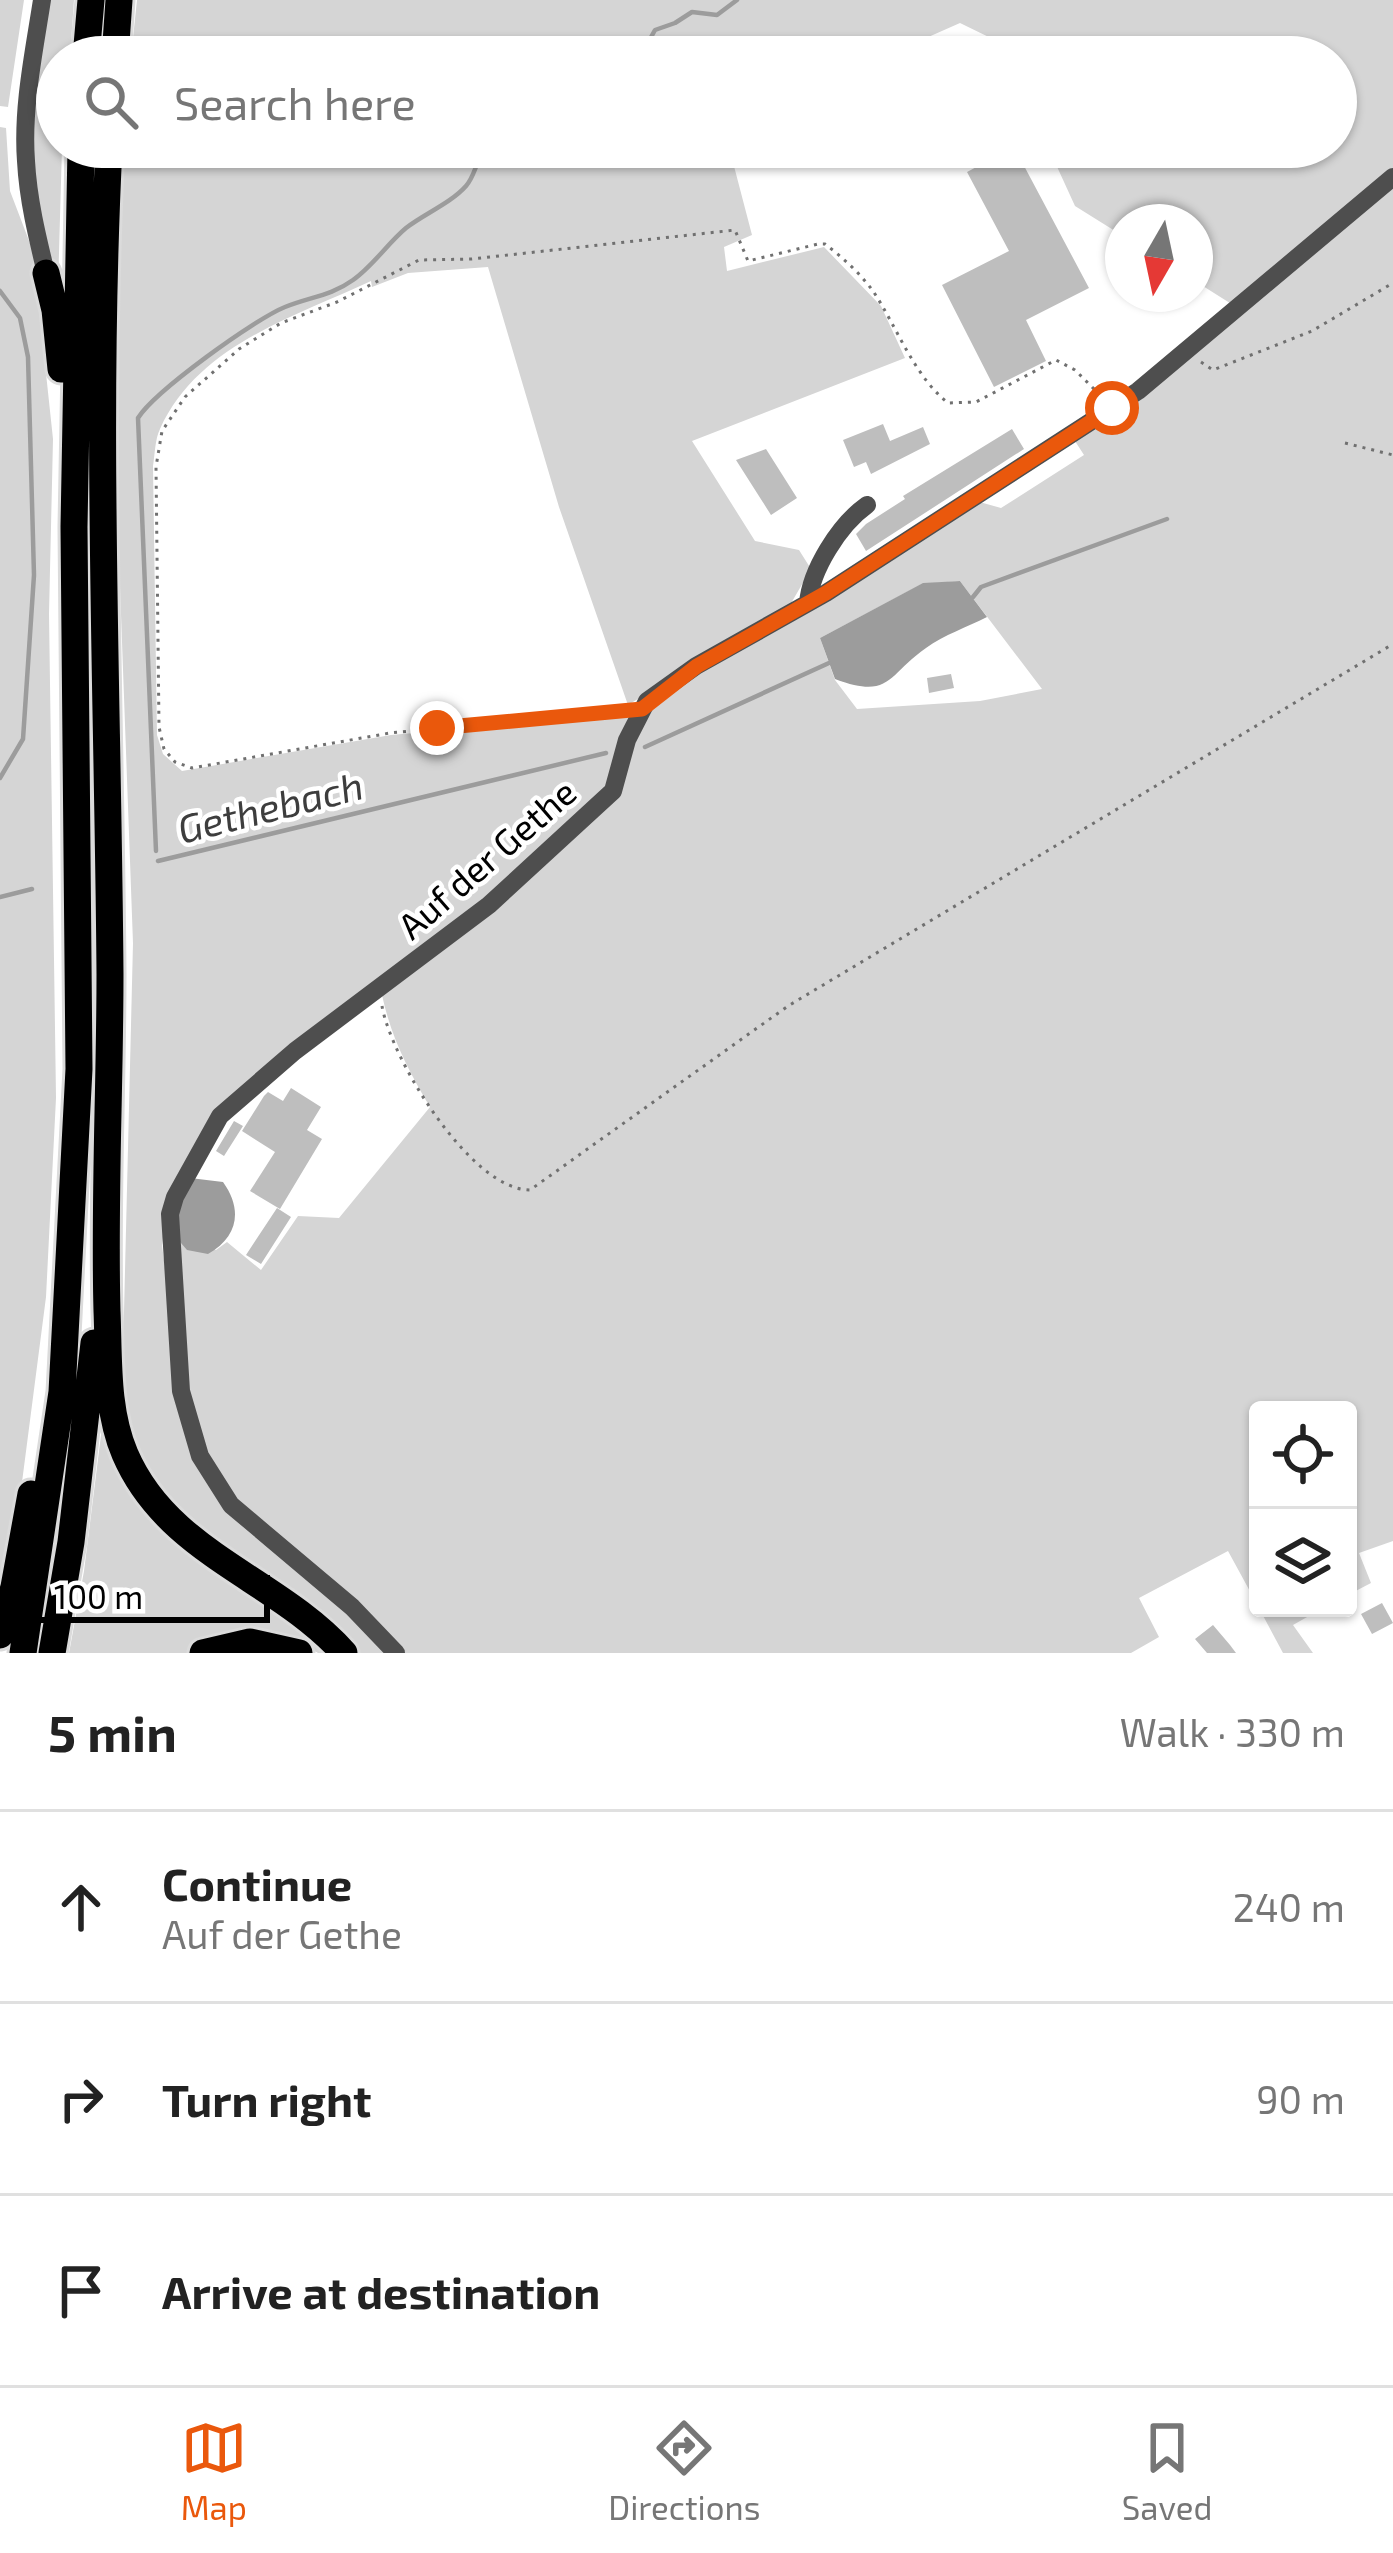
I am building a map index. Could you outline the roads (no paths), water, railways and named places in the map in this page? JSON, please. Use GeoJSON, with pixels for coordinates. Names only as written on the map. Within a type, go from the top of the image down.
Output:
{"type":"FeatureCollection","features":[{"type":"Feature","properties":{"kind":"highway"},"geometry":{"type":"LineString","coordinates":[[88,36],[91,0]]}},
{"type":"Feature","properties":{"kind":"highway"},"geometry":{"type":"LineString","coordinates":[[116,36],[119,0]]}},
{"type":"Feature","properties":{"kind":"highway"},"geometry":{"type":"LineString","coordinates":[[23,1653],[62,1392],[79,1069],[74,527],[81,168]]}},
{"type":"Feature","properties":{"kind":"highway"},"geometry":{"type":"LineString","coordinates":[[52,1653],[91,1385],[104,1207],[110,979],[100,472],[108,168]]}},
{"type":"Feature","properties":{"kind":"highway"},"geometry":{"type":"LineString","coordinates":[[46,273],[55,310],[74,527]]}},
{"type":"Feature","properties":{"kind":"highway"},"geometry":{"type":"LineString","coordinates":[[104,1207],[111,1405],[123,1451],[142,1487],[182,1532],[302,1617],[344,1653]]}},
{"type":"Feature","properties":{"kind":"highway"},"geometry":{"type":"LineString","coordinates":[[0,1635],[14,1588],[70,1278]]}},
{"type":"Feature","properties":{"kind":"highway"},"geometry":{"type":"LineString","coordinates":[[203,1653],[250,1642],[299,1653]]}},
{"type":"Feature","properties":{"kind":"street"},"geometry":{"type":"LineString","coordinates":[[37,36],[42,0]]}},
{"type":"Feature","properties":{"kind":"street"},"geometry":{"type":"LineString","coordinates":[[36,47],[26,160],[33,221],[46,273]]}},
{"type":"Feature","properties":{"kind":"street"},"geometry":{"type":"LineString","coordinates":[[808,604],[1112,408],[1393,177]]}},
{"type":"Feature","properties":{"kind":"street"},"geometry":{"type":"LineString","coordinates":[[808,604],[810,581],[854,514],[867,505]]}},
{"type":"Feature","properties":{"kind":"street","name":"Auf der Gethe"},"geometry":{"type":"LineString","coordinates":[[396,1653],[352,1607],[231,1505],[200,1456],[181,1390],[169,1229],[175,1197],[220,1116],[296,1051],[489,905],[614,791],[627,740],[642,709],[697,666],[808,604]]}},
{"type":"Feature","properties":{"kind":"waterway"},"geometry":{"type":"LineString","coordinates":[[652,36],[692,12],[717,15],[737,0]]}},
{"type":"Feature","properties":{"kind":"waterway"},"geometry":{"type":"LineString","coordinates":[[156,851],[138,418],[184,374],[252,326],[285,307],[353,280],[406,228],[460,192],[476,168]]}},
{"type":"Feature","properties":{"kind":"waterway"},"geometry":{"type":"LineString","coordinates":[[0,291],[20,318],[28,357],[34,575],[23,739],[0,778]]}},
{"type":"Feature","properties":{"kind":"waterway"},"geometry":{"type":"LineString","coordinates":[[973,597],[981,587],[1167,519]]}},
{"type":"Feature","properties":{"kind":"waterway"},"geometry":{"type":"LineString","coordinates":[[645,747],[829,663]]}},
{"type":"Feature","properties":{"kind":"waterway","name":"Gethebach"},"geometry":{"type":"LineString","coordinates":[[158,861],[606,753]]}},
{"type":"Feature","properties":{"kind":"waterway"},"geometry":{"type":"LineString","coordinates":[[0,897],[32,889]]}}]}
